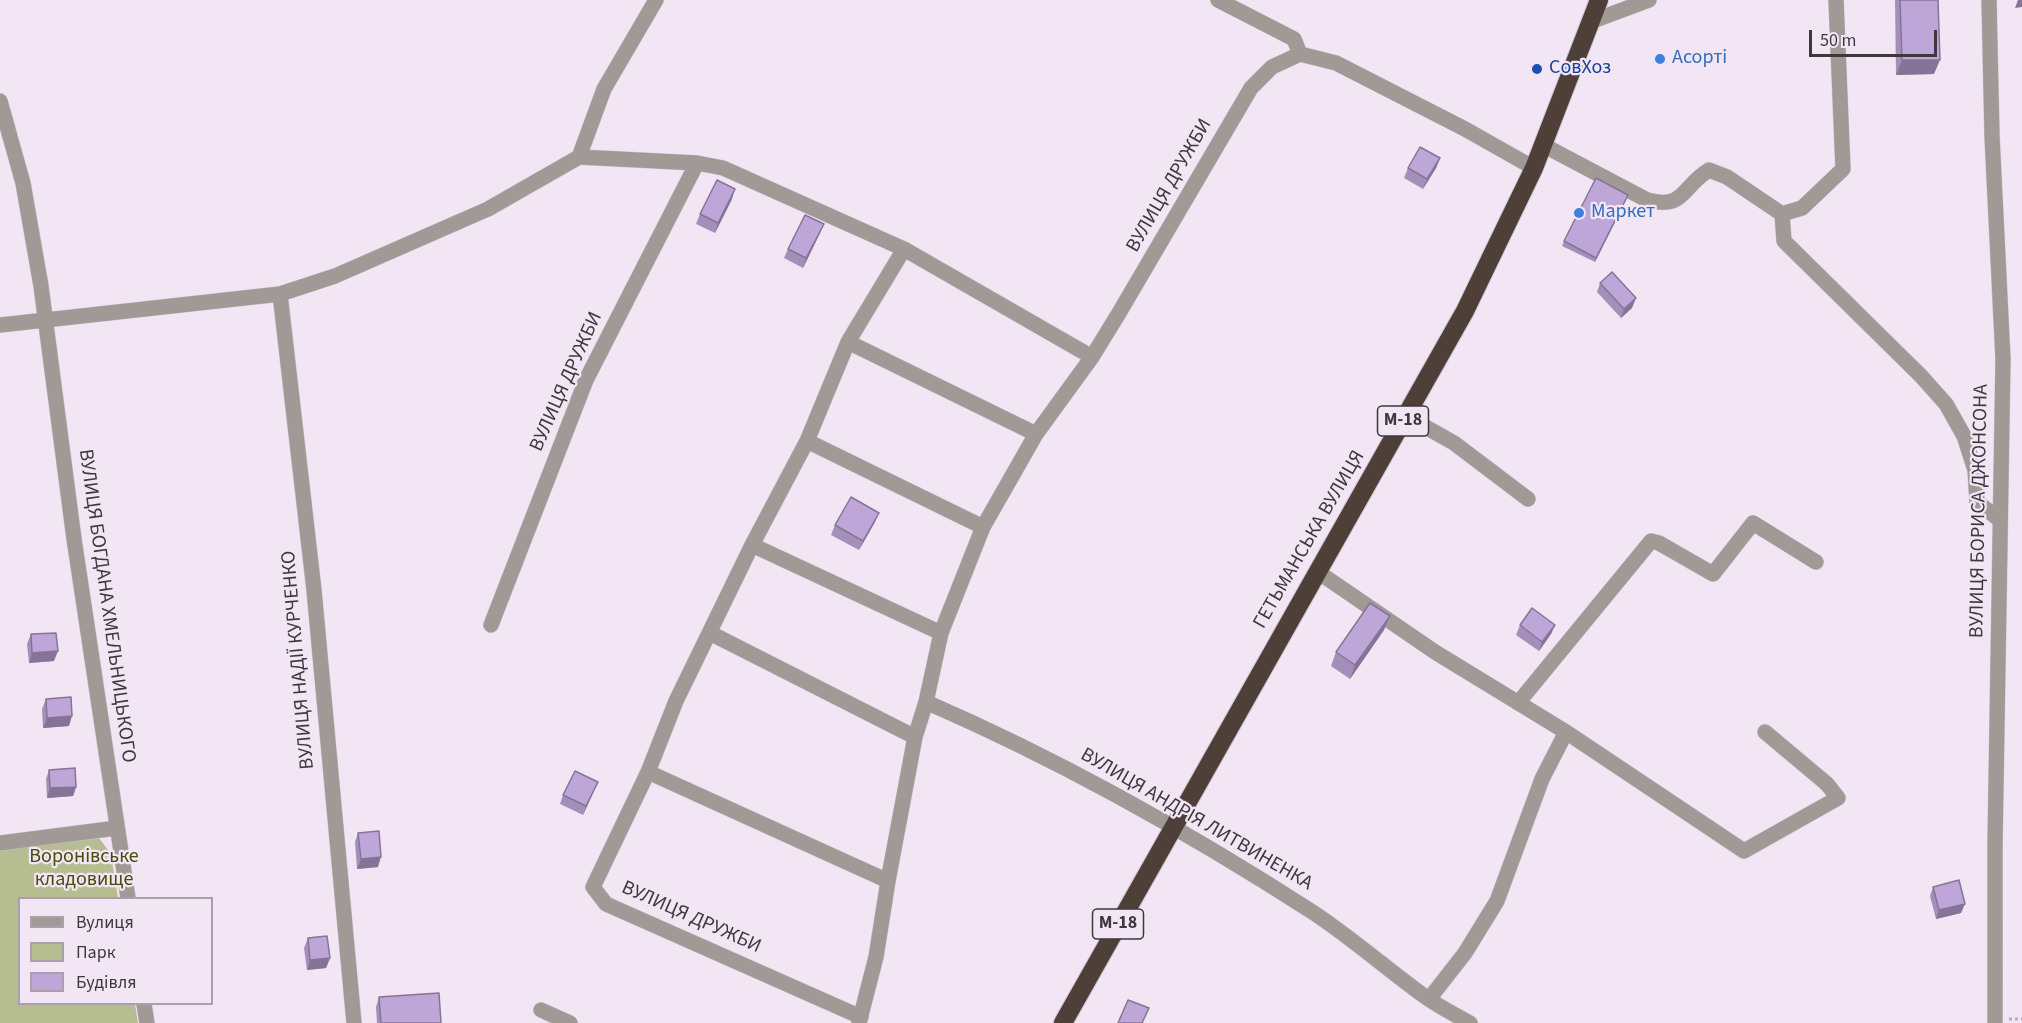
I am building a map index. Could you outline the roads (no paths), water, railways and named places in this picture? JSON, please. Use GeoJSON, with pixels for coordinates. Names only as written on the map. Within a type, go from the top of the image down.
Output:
{"type":"FeatureCollection","features":[{"type":"Feature","properties":{"kind":"highway","name":"ГЕТЬМАНСЬКА ВУЛИЦЯ"},"geometry":{"type":"LineString","coordinates":[[1063,1023],[1466,311],[1543,146],[1599,0]]}},
{"type":"Feature","properties":{"kind":"street"},"geometry":{"type":"LineString","coordinates":[[579,157],[604,89],[656,0]]}},
{"type":"Feature","properties":{"kind":"street"},"geometry":{"type":"LineString","coordinates":[[1218,0],[1294,39],[1300,54],[1336,63],[1465,129],[1533,168]]}},
{"type":"Feature","properties":{"kind":"street"},"geometry":{"type":"LineString","coordinates":[[1590,22],[1649,0]]}},
{"type":"Feature","properties":{"kind":"street"},"geometry":{"type":"LineString","coordinates":[[1782,214],[1802,208],[1843,169],[1836,0]]}},
{"type":"Feature","properties":{"kind":"street","name":"ВУЛИЦЯ БОРИСА ДЖОНСОНА"},"geometry":{"type":"LineString","coordinates":[[1989,0],[1992,136],[2003,359],[1995,844],[1995,1023]]}},
{"type":"Feature","properties":{"kind":"street","name":"ВУЛИЦЯ ДРУЖБИ"},"geometry":{"type":"LineString","coordinates":[[904,249],[848,342],[807,441],[752,545],[676,701],[648,772],[593,887],[606,904],[860,1020],[876,957],[915,737],[926,702],[941,633],[983,527],[1036,434],[1092,357],[1251,88],[1272,67],[1300,54]]}},
{"type":"Feature","properties":{"kind":"street","name":"ВУЛИЦЯ БОГДАНА ХМЕЛЬНИЦЬКОГО"},"geometry":{"type":"LineString","coordinates":[[0,101],[23,183],[41,286],[74,539],[128,897]]}},
{"type":"Feature","properties":{"kind":"street"},"geometry":{"type":"LineString","coordinates":[[1543,146],[1647,200],[1663,204],[1674,201],[1709,170],[1727,177],[1782,214]]}},
{"type":"Feature","properties":{"kind":"street"},"geometry":{"type":"LineString","coordinates":[[0,325],[280,294],[335,276],[488,209],[579,157],[697,163],[723,168],[904,249],[1092,357]]}},
{"type":"Feature","properties":{"kind":"street","name":"ВУЛИЦЯ ДРУЖБИ"},"geometry":{"type":"LineString","coordinates":[[491,625],[586,380],[697,163]]}},
{"type":"Feature","properties":{"kind":"street"},"geometry":{"type":"LineString","coordinates":[[1782,214],[1784,241],[1921,376],[1946,404],[1964,436],[1975,470],[1977,502],[2000,520]]}},
{"type":"Feature","properties":{"kind":"street","name":"ВУЛИЦЯ НАДІЇ КУРЧЕНКО"},"geometry":{"type":"LineString","coordinates":[[280,294],[314,590],[354,1023]]}},
{"type":"Feature","properties":{"kind":"street"},"geometry":{"type":"LineString","coordinates":[[848,342],[1036,434]]}},
{"type":"Feature","properties":{"kind":"street"},"geometry":{"type":"LineString","coordinates":[[1406,416],[1454,444],[1528,499]]}},
{"type":"Feature","properties":{"kind":"street"},"geometry":{"type":"LineString","coordinates":[[807,441],[983,527]]}},
{"type":"Feature","properties":{"kind":"street"},"geometry":{"type":"LineString","coordinates":[[1518,703],[1651,541],[1659,543],[1713,574],[1753,523],[1816,562]]}},
{"type":"Feature","properties":{"kind":"street"},"geometry":{"type":"LineString","coordinates":[[752,545],[941,633]]}},
{"type":"Feature","properties":{"kind":"street"},"geometry":{"type":"LineString","coordinates":[[1318,572],[1435,652],[1566,732],[1744,851],[1838,798],[1827,784],[1765,732]]}},
{"type":"Feature","properties":{"kind":"street"},"geometry":{"type":"LineString","coordinates":[[710,633],[915,737]]}},
{"type":"Feature","properties":{"kind":"street","name":"ВУЛИЦЯ АНДРІЯ ЛИТВИНЕНКА"},"geometry":{"type":"LineString","coordinates":[[926,702],[981,726],[1100,785],[1174,826],[1316,914],[1429,999],[1470,1023]]}},
{"type":"Feature","properties":{"kind":"street"},"geometry":{"type":"LineString","coordinates":[[1429,999],[1465,953],[1497,901],[1542,779],[1566,732]]}},
{"type":"Feature","properties":{"kind":"street"},"geometry":{"type":"LineString","coordinates":[[648,772],[888,881]]}},
{"type":"Feature","properties":{"kind":"street"},"geometry":{"type":"LineString","coordinates":[[0,843],[117,828]]}},
{"type":"Feature","properties":{"kind":"street"},"geometry":{"type":"LineString","coordinates":[[144,1005],[147,1023]]}},
{"type":"Feature","properties":{"kind":"street"},"geometry":{"type":"LineString","coordinates":[[541,1010],[570,1023]]}},
{"type":"Feature","properties":{"kind":"place","name":"Асорті"},"geometry":{"type":"Point","coordinates":[1660,59]}},
{"type":"Feature","properties":{"kind":"place","name":"СовХоз"},"geometry":{"type":"Point","coordinates":[1537,69]}},
{"type":"Feature","properties":{"kind":"place","name":"Маркет"},"geometry":{"type":"Point","coordinates":[1579,213]}},
{"type":"Feature","properties":{"kind":"park label","name":"Воронівське кладовище"},"geometry":{"type":"Point","coordinates":[84,870]}}]}
